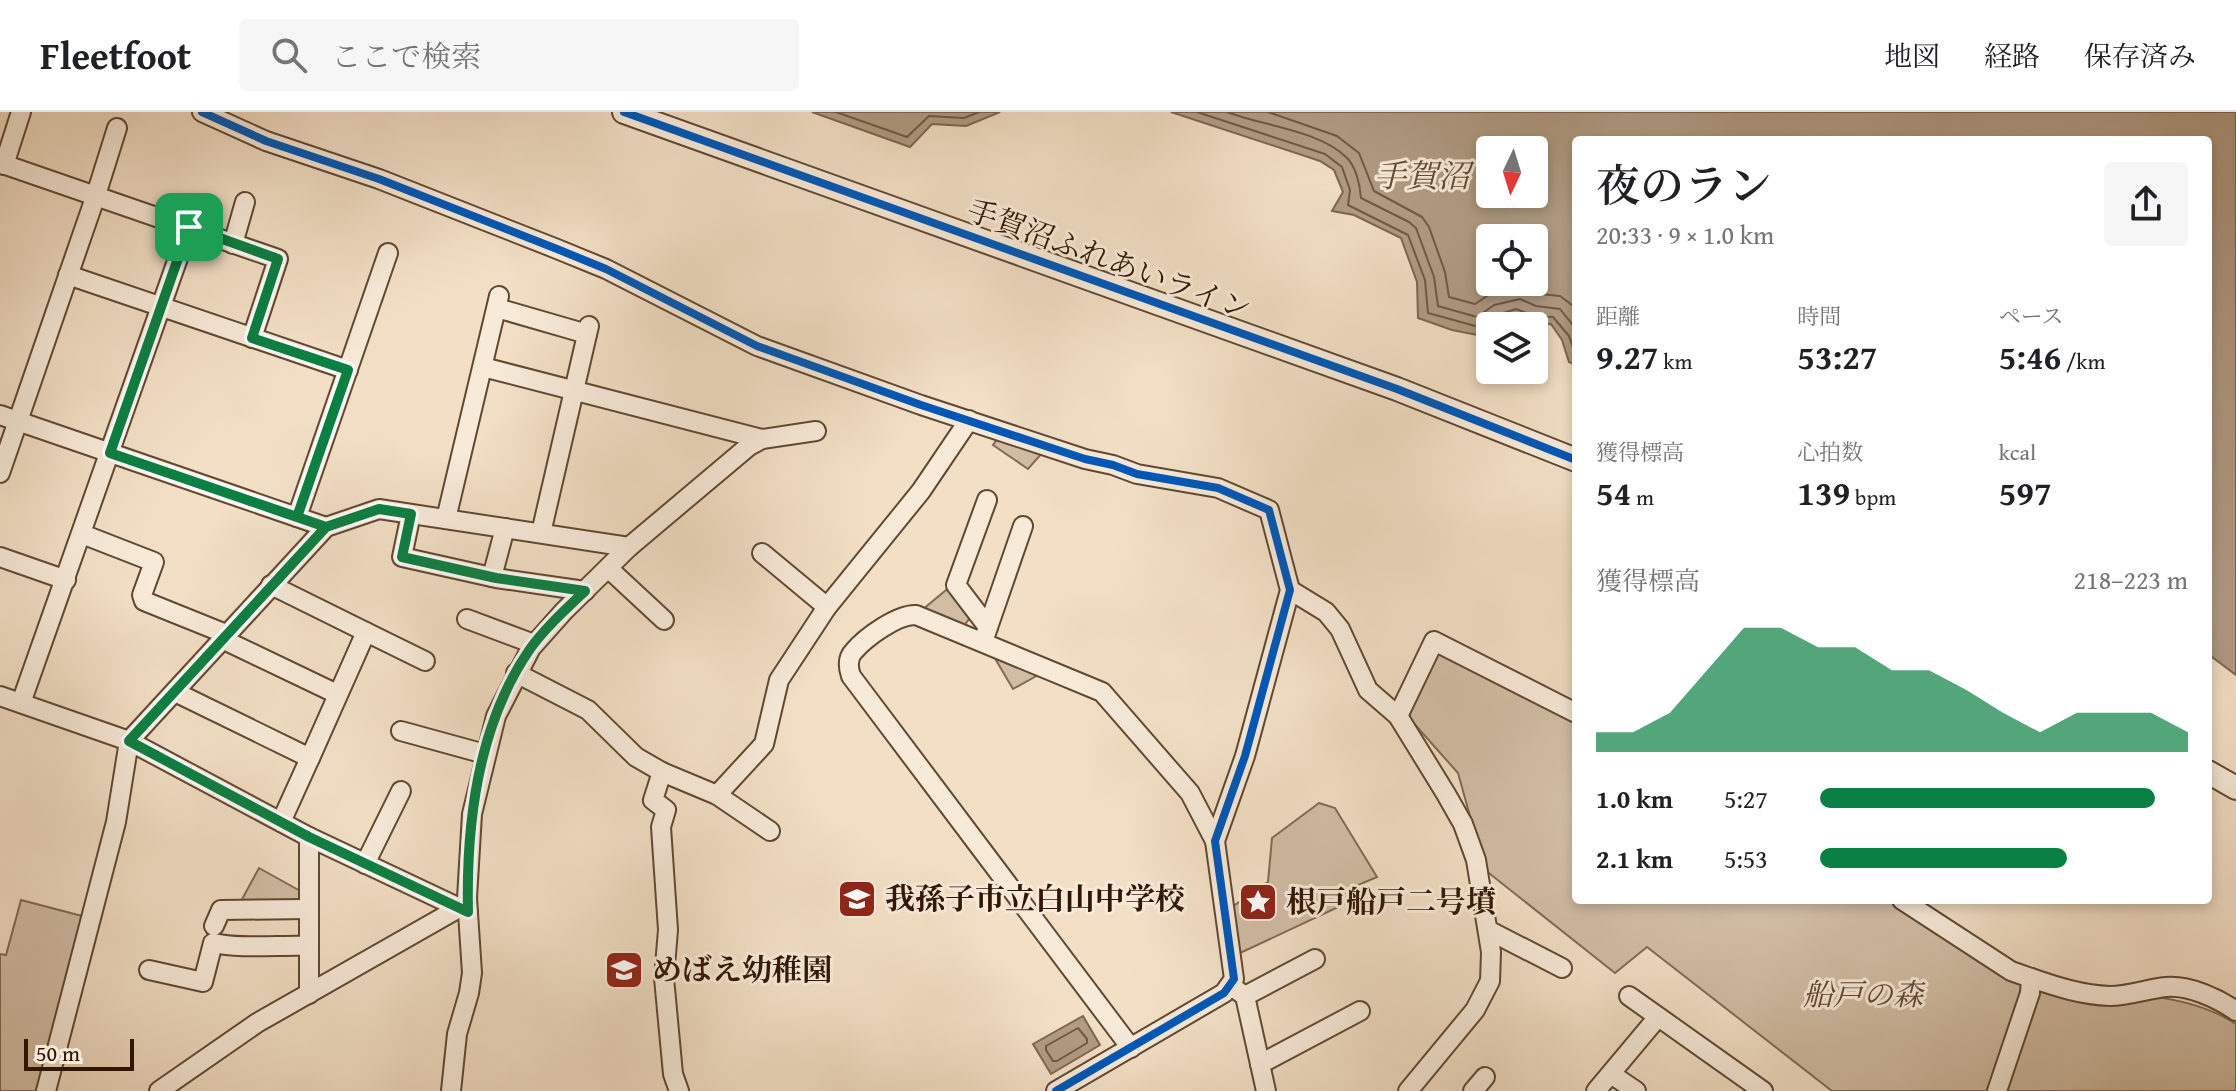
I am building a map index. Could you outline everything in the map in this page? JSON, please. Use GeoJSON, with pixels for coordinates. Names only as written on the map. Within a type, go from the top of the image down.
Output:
{"type":"FeatureCollection","features":[{"type":"Feature","properties":{"kind":"street"},"geometry":{"type":"LineString","coordinates":[[21,112],[2,164],[278,259],[252,338]]}},
{"type":"Feature","properties":{"kind":"street"},"geometry":{"type":"LineString","coordinates":[[202,112],[266,141],[379,179],[581,259],[757,346],[1085,459],[1137,474],[1218,488],[1266,507],[1273,520],[1290,590],[1245,756],[1215,841]]}},
{"type":"Feature","properties":{"kind":"street","name":"手賀沼ふれあいライン"},"geometry":{"type":"LineString","coordinates":[[624,112],[1397,389],[1572,458]]}},
{"type":"Feature","properties":{"kind":"street"},"geometry":{"type":"LineString","coordinates":[[0,473],[9,418],[68,275],[117,128]]}},
{"type":"Feature","properties":{"kind":"street"},"geometry":{"type":"LineString","coordinates":[[233,244],[245,202]]}},
{"type":"Feature","properties":{"kind":"street"},"geometry":{"type":"LineString","coordinates":[[21,703],[189,227]]}},
{"type":"Feature","properties":{"kind":"street"},"geometry":{"type":"LineString","coordinates":[[297,517],[388,253]]}},
{"type":"Feature","properties":{"kind":"street"},"geometry":{"type":"LineString","coordinates":[[68,275],[348,370]]}},
{"type":"Feature","properties":{"kind":"street"},"geometry":{"type":"LineString","coordinates":[[446,519],[498,302],[588,330],[541,533]]}},
{"type":"Feature","properties":{"kind":"street"},"geometry":{"type":"LineString","coordinates":[[483,367],[762,439]]}},
{"type":"Feature","properties":{"kind":"street"},"geometry":{"type":"LineString","coordinates":[[9,418],[326,527]]}},
{"type":"Feature","properties":{"kind":"street"},"geometry":{"type":"LineString","coordinates":[[717,795],[764,744],[779,680],[827,607],[921,491],[969,420]]}},
{"type":"Feature","properties":{"kind":"street"},"geometry":{"type":"LineString","coordinates":[[451,1091],[457,1034],[472,973],[464,910],[472,814],[496,716],[516,673],[534,644],[629,547],[749,446],[762,439],[816,431]]}},
{"type":"Feature","properties":{"kind":"street"},"geometry":{"type":"LineString","coordinates":[[985,635],[956,585],[987,500]]}},
{"type":"Feature","properties":{"kind":"street"},"geometry":{"type":"LineString","coordinates":[[46,1091],[116,822],[129,741],[326,527],[379,509],[629,547]]}},
{"type":"Feature","properties":{"kind":"street"},"geometry":{"type":"LineString","coordinates":[[411,514],[402,557],[492,577],[585,591]]}},
{"type":"Feature","properties":{"kind":"street"},"geometry":{"type":"LineString","coordinates":[[985,635],[1023,526]]}},
{"type":"Feature","properties":{"kind":"street"},"geometry":{"type":"LineString","coordinates":[[492,577],[505,528]]}},
{"type":"Feature","properties":{"kind":"street"},"geometry":{"type":"LineString","coordinates":[[82,534],[154,562],[142,595],[144,601],[224,636],[337,694]]}},
{"type":"Feature","properties":{"kind":"street"},"geometry":{"type":"LineString","coordinates":[[762,553],[827,607]]}},
{"type":"Feature","properties":{"kind":"street"},"geometry":{"type":"LineString","coordinates":[[0,557],[66,580]]}},
{"type":"Feature","properties":{"kind":"street"},"geometry":{"type":"LineString","coordinates":[[608,568],[664,620]]}},
{"type":"Feature","properties":{"kind":"street"},"geometry":{"type":"LineString","coordinates":[[271,585],[425,661]]}},
{"type":"Feature","properties":{"kind":"street"},"geometry":{"type":"LineString","coordinates":[[1290,590],[1334,620],[1354,655],[1368,690],[1398,716],[1463,824],[1476,860],[1492,964],[1490,981],[1475,1010],[1408,1091]]}},
{"type":"Feature","properties":{"kind":"street"},"geometry":{"type":"LineString","coordinates":[[1131,1048],[849,671],[853,651],[890,623],[908,614],[916,615],[985,635],[1102,692],[1190,793],[1215,841],[1238,991],[1266,1091]]}},
{"type":"Feature","properties":{"kind":"street"},"geometry":{"type":"LineString","coordinates":[[467,619],[534,644]]}},
{"type":"Feature","properties":{"kind":"street"},"geometry":{"type":"LineString","coordinates":[[281,822],[366,632]]}},
{"type":"Feature","properties":{"kind":"street"},"geometry":{"type":"LineString","coordinates":[[1398,716],[1434,641],[1572,711]]}},
{"type":"Feature","properties":{"kind":"street"},"geometry":{"type":"LineString","coordinates":[[516,673],[588,710],[636,757],[662,772],[717,795],[770,831]]}},
{"type":"Feature","properties":{"kind":"street"},"geometry":{"type":"LineString","coordinates":[[175,692],[310,758]]}},
{"type":"Feature","properties":{"kind":"street"},"geometry":{"type":"LineString","coordinates":[[0,696],[129,741],[309,837],[464,910]]}},
{"type":"Feature","properties":{"kind":"street"},"geometry":{"type":"LineString","coordinates":[[401,731],[485,754]]}},
{"type":"Feature","properties":{"kind":"street"},"geometry":{"type":"LineString","coordinates":[[662,772],[653,800],[666,810],[661,827],[668,930],[664,978],[673,1074],[679,1091]]}},
{"type":"Feature","properties":{"kind":"street"},"geometry":{"type":"LineString","coordinates":[[2212,774],[2236,788]]}},
{"type":"Feature","properties":{"kind":"street"},"geometry":{"type":"LineString","coordinates":[[365,864],[401,791]]}},
{"type":"Feature","properties":{"kind":"street"},"geometry":{"type":"LineString","coordinates":[[309,837],[309,994]]}},
{"type":"Feature","properties":{"kind":"street"},"geometry":{"type":"LineString","coordinates":[[1908,904],[2011,971],[2070,991],[2111,996],[2167,987],[2185,989],[2236,1011]]}},
{"type":"Feature","properties":{"kind":"street"},"geometry":{"type":"LineString","coordinates":[[214,926],[221,910],[309,909]]}},
{"type":"Feature","properties":{"kind":"street"},"geometry":{"type":"LineString","coordinates":[[159,1091],[257,1023],[464,910]]}},
{"type":"Feature","properties":{"kind":"street"},"geometry":{"type":"LineString","coordinates":[[1488,930],[1562,968]]}},
{"type":"Feature","properties":{"kind":"street"},"geometry":{"type":"LineString","coordinates":[[149,970],[203,982],[213,943],[230,947],[309,946]]}},
{"type":"Feature","properties":{"kind":"street"},"geometry":{"type":"LineString","coordinates":[[1056,1091],[1224,993],[1238,991],[1315,959]]}},
{"type":"Feature","properties":{"kind":"street"},"geometry":{"type":"LineString","coordinates":[[1997,1091],[2030,993],[2031,978]]}},
{"type":"Feature","properties":{"kind":"street"},"geometry":{"type":"LineString","coordinates":[[1629,996],[1763,1091]]}},
{"type":"Feature","properties":{"kind":"street"},"geometry":{"type":"LineString","coordinates":[[1260,1064],[1360,1011]]}},
{"type":"Feature","properties":{"kind":"street"},"geometry":{"type":"LineString","coordinates":[[1596,1091],[1658,1017]]}},
{"type":"Feature","properties":{"kind":"street"},"geometry":{"type":"LineString","coordinates":[[1611,1074],[1636,1091]]}},
{"type":"Feature","properties":{"kind":"green space"},"geometry":{"type":"Polygon","coordinates":[[[1000,435],[1044,451],[1028,469],[993,445],[1000,435]]]}},
{"type":"Feature","properties":{"kind":"green space"},"geometry":{"type":"Polygon","coordinates":[[[951,586],[972,615],[963,627],[922,610],[951,586]]]}},
{"type":"Feature","properties":{"kind":"green space","name":"船戸の森"},"geometry":{"type":"Polygon","coordinates":[[[1440,651],[1572,717],[1572,904],[1898,904],[2025,986],[1990,1091],[1832,1091],[1647,947],[1615,973],[1485,870],[1458,773],[1410,719],[1435,652],[1440,651]]]}},
{"type":"Feature","properties":{"kind":"green space"},"geometry":{"type":"Polygon","coordinates":[[[993,655],[1040,674],[1013,689],[993,655]]]}},
{"type":"Feature","properties":{"kind":"green space"},"geometry":{"type":"Polygon","coordinates":[[[1319,803],[1335,808],[1377,877],[1344,891],[1347,903],[1240,953],[1232,907],[1268,882],[1272,838],[1319,803]]]}},
{"type":"Feature","properties":{"kind":"green space"},"geometry":{"type":"Polygon","coordinates":[[[259,868],[302,892],[296,904],[240,903],[259,868]]]}},
{"type":"Feature","properties":{"kind":"green space"},"geometry":{"type":"Polygon","coordinates":[[[21,900],[86,917],[40,1091],[0,1091],[0,954],[6,955],[21,900]]]}},
{"type":"Feature","properties":{"kind":"green space"},"geometry":{"type":"Polygon","coordinates":[[[2039,989],[2141,995],[2192,1004],[2215,1013],[2236,1024],[2236,1091],[1998,1091],[2039,989]]]}},
{"type":"Feature","properties":{"kind":"water"},"geometry":{"type":"Polygon","coordinates":[[[812,112],[1000,112],[966,126],[932,124],[910,147],[812,112]]]}},
{"type":"Feature","properties":{"kind":"water","name":"手賀沼"},"geometry":{"type":"Polygon","coordinates":[[[1171,112],[2236,112],[2236,675],[2212,657],[2212,136],[1572,136],[1572,363],[1562,340],[1548,324],[1548,312],[1476,312],[1476,335],[1418,318],[1417,282],[1401,238],[1354,215],[1332,211],[1343,192],[1334,170],[1320,161],[1171,112]]]}},
{"type":"Feature","properties":{"kind":"water"},"geometry":{"type":"Polygon","coordinates":[[[1083,1016],[1100,1045],[1051,1074],[1033,1044],[1083,1016]]]}},
{"type":"Feature","properties":{"kind":"cycle path"},"geometry":{"type":"LineString","coordinates":[[202,112],[266,141],[379,179],[606,269],[757,346],[1085,459],[1137,474],[1218,488],[1269,510],[1290,590],[1245,756],[1215,841],[1234,979],[1224,993],[1056,1091]]}},
{"type":"Feature","properties":{"kind":"cycle path"},"geometry":{"type":"LineString","coordinates":[[624,112],[1397,389],[1572,458]]}},
{"type":"Feature","properties":{"kind":"place","name":"我孫子市立白山中学校"},"geometry":{"type":"Point","coordinates":[857,899]}},
{"type":"Feature","properties":{"kind":"place","name":"根戸船戸二号墳"},"geometry":{"type":"Point","coordinates":[1258,902]}},
{"type":"Feature","properties":{"kind":"place","name":"めばえ幼稚園"},"geometry":{"type":"Point","coordinates":[624,970]}},
{"type":"Feature","properties":{"kind":"route"},"geometry":{"type":"LineString","coordinates":[[189,227],[110,453],[326,527],[379,509],[411,514],[402,557],[496,578],[585,591],[531,648],[496,716],[472,814],[468,912],[309,837],[129,741],[326,527],[297,517],[348,370],[252,338],[278,259],[189,227]]}}]}
